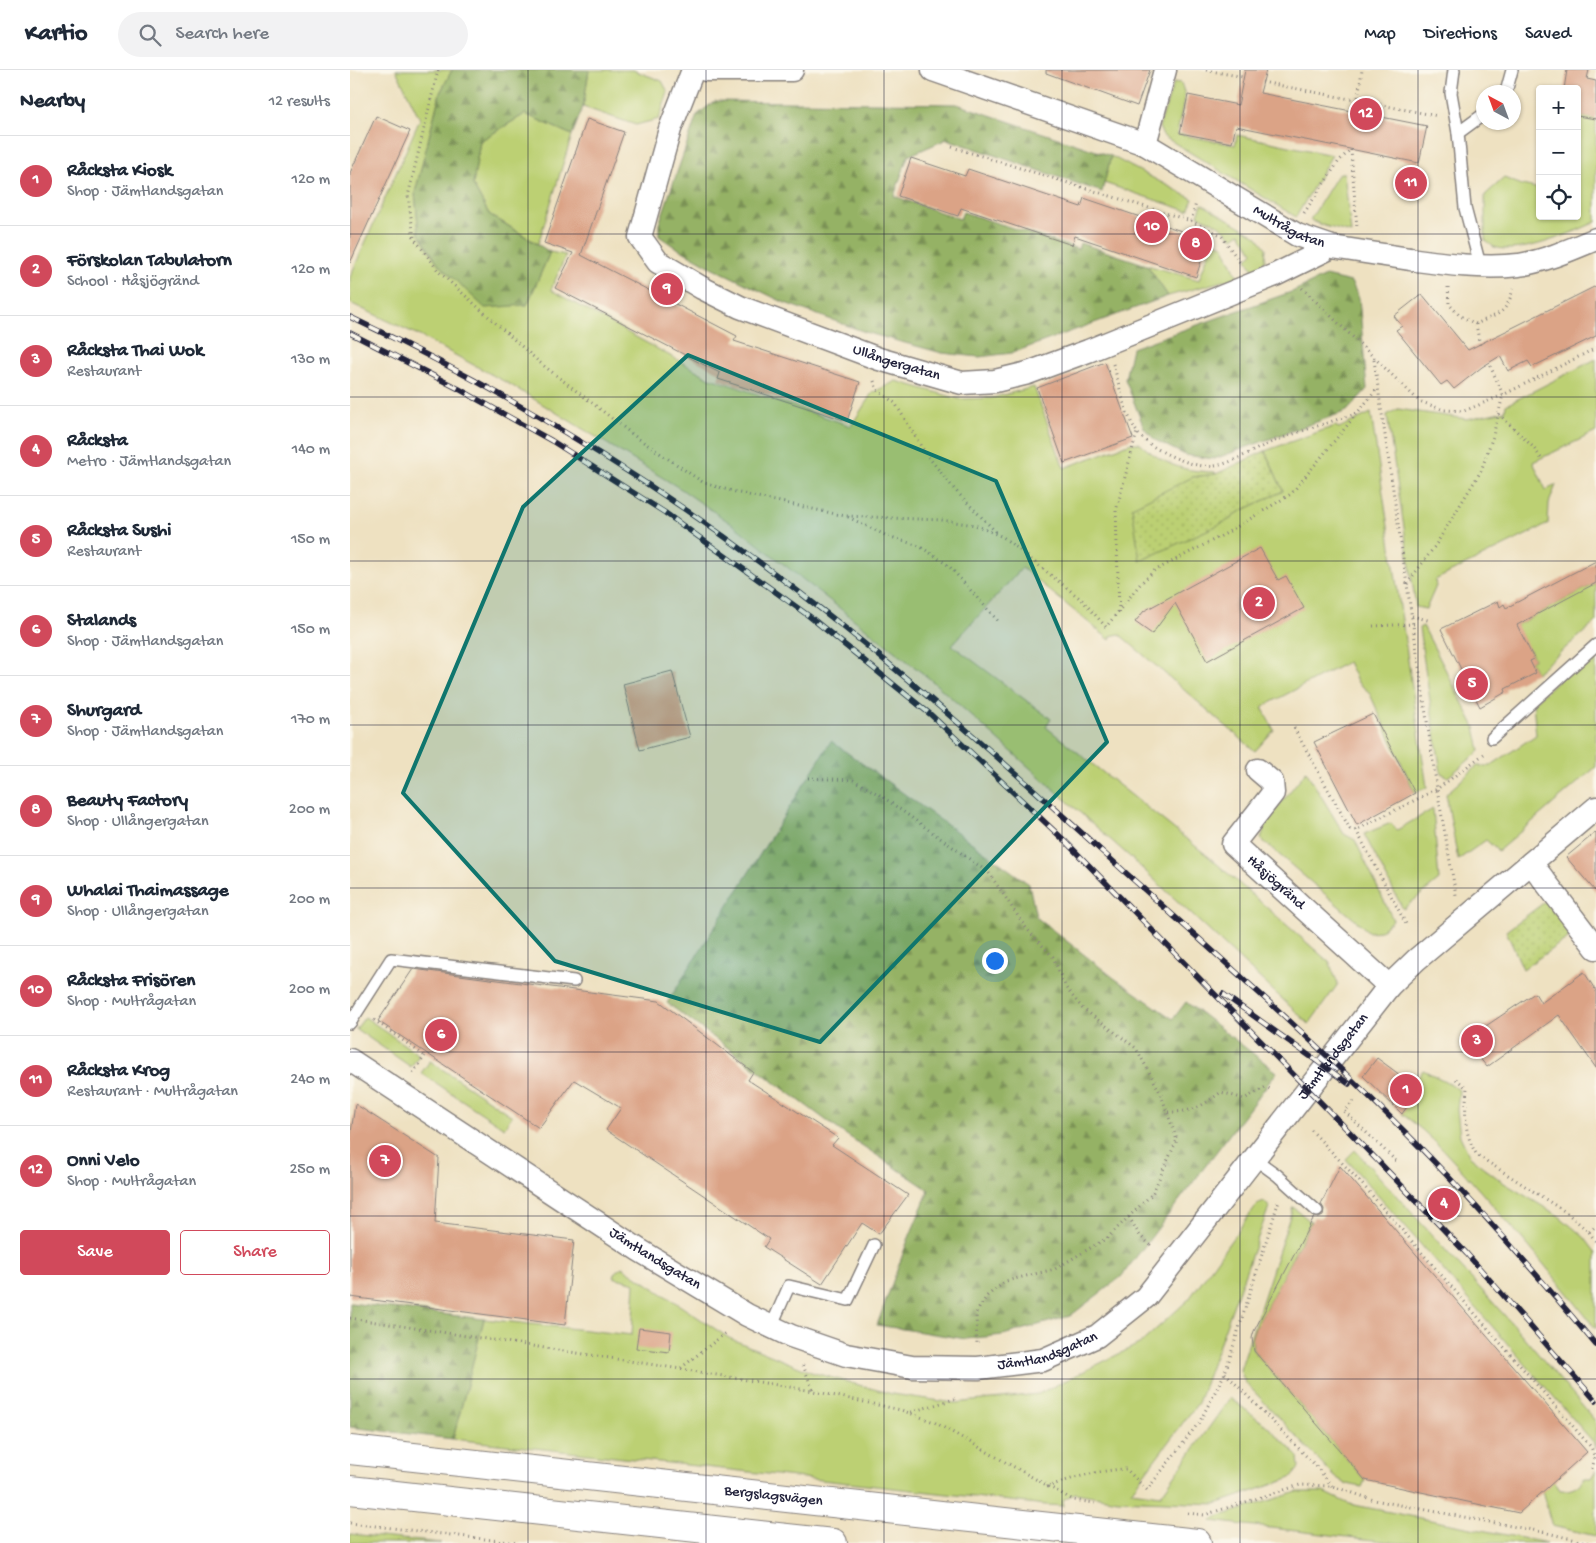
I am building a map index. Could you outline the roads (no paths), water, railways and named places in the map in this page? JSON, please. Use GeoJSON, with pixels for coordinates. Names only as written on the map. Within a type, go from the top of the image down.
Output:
{"type":"FeatureCollection","features":[{"type":"Feature","properties":{"kind":"main road","name":"Bergslagsvägen"},"geometry":{"type":"LineString","coordinates":[[350,1450],[1197,1543]]}},
{"type":"Feature","properties":{"kind":"main road"},"geometry":{"type":"LineString","coordinates":[[350,1490],[833,1543]]}},
{"type":"Feature","properties":{"kind":"street","name":"Ullångergatan"},"geometry":{"type":"LineString","coordinates":[[692,70],[670,129],[640,237],[658,262],[702,288],[781,324],[879,359],[962,383],[995,381],[1028,373],[1088,351],[1284,270],[1332,247]]}},
{"type":"Feature","properties":{"kind":"street"},"geometry":{"type":"LineString","coordinates":[[706,70],[792,70]]}},
{"type":"Feature","properties":{"kind":"street","name":"Multrågatan"},"geometry":{"type":"LineString","coordinates":[[933,70],[1145,144],[1292,232],[1332,247],[1452,265],[1520,264],[1549,257],[1596,238]]}},
{"type":"Feature","properties":{"kind":"street"},"geometry":{"type":"LineString","coordinates":[[1145,144],[1165,70]]}},
{"type":"Feature","properties":{"kind":"street","name":"Håsjögränd"},"geometry":{"type":"LineString","coordinates":[[1258,770],[1272,782],[1273,793],[1233,844],[1389,986]]}},
{"type":"Feature","properties":{"kind":"street","name":"Jämtlandsgatan"},"geometry":{"type":"LineString","coordinates":[[350,1060],[639,1250],[747,1315],[772,1327],[846,1355],[912,1367],[978,1368],[1043,1360],[1097,1336],[1146,1297],[1389,986],[1462,920],[1596,808]]}},
{"type":"Feature","properties":{"kind":"street"},"geometry":{"type":"LineString","coordinates":[[1531,863],[1596,948]]}},
{"type":"Feature","properties":{"kind":"lane"},"geometry":{"type":"LineString","coordinates":[[1454,70],[1451,92],[1458,133],[1466,208],[1480,265]]}},
{"type":"Feature","properties":{"kind":"lane"},"geometry":{"type":"LineString","coordinates":[[1508,85],[1512,70]]}},
{"type":"Feature","properties":{"kind":"lane"},"geometry":{"type":"LineString","coordinates":[[1458,133],[1476,120]]}},
{"type":"Feature","properties":{"kind":"lane"},"geometry":{"type":"LineString","coordinates":[[1492,738],[1596,644]]}},
{"type":"Feature","properties":{"kind":"lane"},"geometry":{"type":"LineString","coordinates":[[350,1023],[390,959],[574,981]]}},
{"type":"Feature","properties":{"kind":"lane"},"geometry":{"type":"LineString","coordinates":[[1255,1159],[1277,1175],[1317,1211]]}},
{"type":"Feature","properties":{"kind":"lane"},"geometry":{"type":"LineString","coordinates":[[772,1327],[789,1286],[848,1300],[874,1245]]}},
{"type":"Feature","properties":{"kind":"railway"},"geometry":{"type":"LineString","coordinates":[[350,317],[474,380],[594,450],[652,487],[766,567],[902,675],[1020,777],[1306,1036],[1405,1132],[1455,1184],[1527,1263],[1596,1345]]}},
{"type":"Feature","properties":{"kind":"railway"},"geometry":{"type":"LineString","coordinates":[[350,333],[459,389],[552,441],[664,512],[809,616],[930,714],[1065,841],[1378,1161],[1467,1254],[1596,1401]]}},
{"type":"Feature","properties":{"kind":"railway"},"geometry":{"type":"LineString","coordinates":[[1223,994],[1349,1084]]}},
{"type":"Feature","properties":{"kind":"place","name":"Onni Velo"},"geometry":{"type":"Point","coordinates":[1366,114]}},
{"type":"Feature","properties":{"kind":"place","name":"Råcksta Krog"},"geometry":{"type":"Point","coordinates":[1411,183]}},
{"type":"Feature","properties":{"kind":"place","name":"Råcksta Frisören"},"geometry":{"type":"Point","coordinates":[1152,227]}},
{"type":"Feature","properties":{"kind":"place","name":"Beauty Factory"},"geometry":{"type":"Point","coordinates":[1196,244]}},
{"type":"Feature","properties":{"kind":"place","name":"Whalai Thaimassage"},"geometry":{"type":"Point","coordinates":[667,289]}},
{"type":"Feature","properties":{"kind":"place","name":"Förskolan Tabulatorn"},"geometry":{"type":"Point","coordinates":[1259,603]}},
{"type":"Feature","properties":{"kind":"place","name":"Råcksta Sushi"},"geometry":{"type":"Point","coordinates":[1472,684]}},
{"type":"Feature","properties":{"kind":"place","name":"Stalands"},"geometry":{"type":"Point","coordinates":[441,1035]}},
{"type":"Feature","properties":{"kind":"place","name":"Råcksta Thai Wok"},"geometry":{"type":"Point","coordinates":[1477,1041]}},
{"type":"Feature","properties":{"kind":"place","name":"Råcksta Kiosk"},"geometry":{"type":"Point","coordinates":[1406,1090]}},
{"type":"Feature","properties":{"kind":"place","name":"Shurgard"},"geometry":{"type":"Point","coordinates":[385,1161]}},
{"type":"Feature","properties":{"kind":"place","name":"Råcksta"},"geometry":{"type":"Point","coordinates":[1444,1204]}}]}
